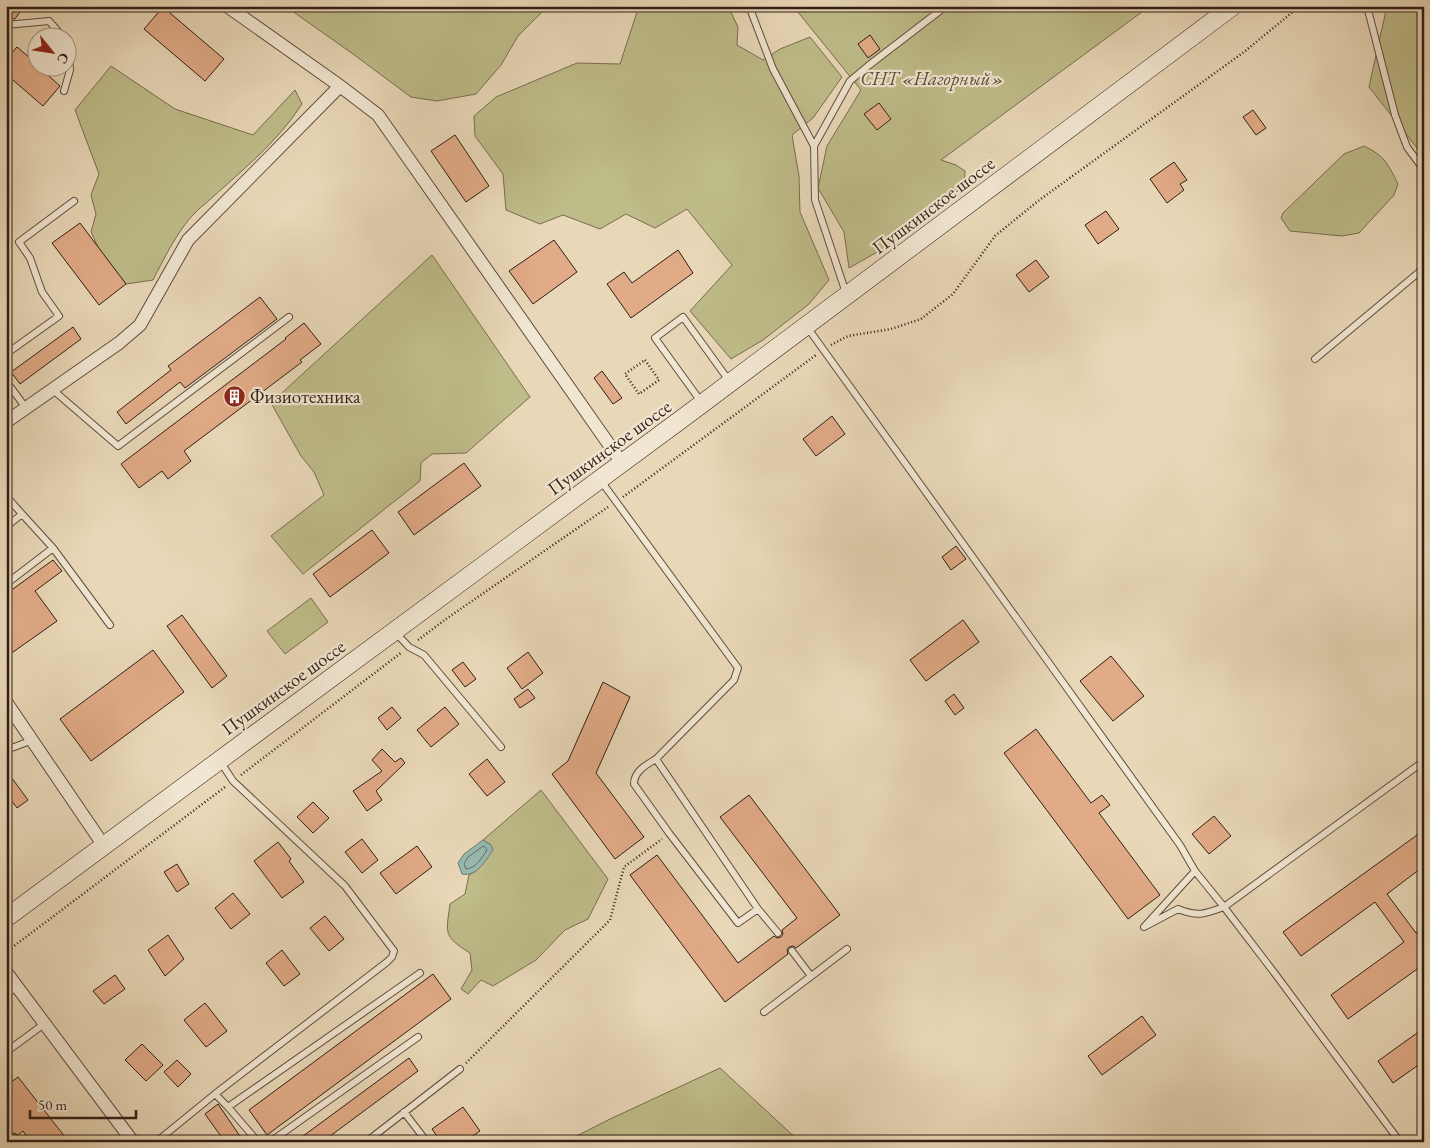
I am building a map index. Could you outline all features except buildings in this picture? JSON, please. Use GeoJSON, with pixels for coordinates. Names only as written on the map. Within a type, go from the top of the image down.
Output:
{"type":"FeatureCollection","features":[{"type":"Feature","properties":{"kind":"main road","name":"Пушкинское шоссе"},"geometry":{"type":"LineString","coordinates":[[6,918],[703,404],[1233,6]]}},
{"type":"Feature","properties":{"kind":"street"},"geometry":{"type":"LineString","coordinates":[[227,6],[378,115],[622,463]]}},
{"type":"Feature","properties":{"kind":"street"},"geometry":{"type":"LineString","coordinates":[[6,422],[119,343],[140,325],[188,240],[340,86]]}},
{"type":"Feature","properties":{"kind":"street"},"geometry":{"type":"LineString","coordinates":[[6,702],[104,846]]}},
{"type":"Feature","properties":{"kind":"street"},"geometry":{"type":"LineString","coordinates":[[6,972],[11,991],[44,1024],[133,1142]]}},
{"type":"Feature","properties":{"kind":"lane"},"geometry":{"type":"LineString","coordinates":[[749,6],[773,68],[814,146],[815,200],[847,296]]}},
{"type":"Feature","properties":{"kind":"lane"},"geometry":{"type":"LineString","coordinates":[[814,146],[850,81],[946,6]]}},
{"type":"Feature","properties":{"kind":"lane"},"geometry":{"type":"LineString","coordinates":[[1367,6],[1395,115],[1408,147],[1424,170]]}},
{"type":"Feature","properties":{"kind":"lane"},"geometry":{"type":"LineString","coordinates":[[6,25],[49,21],[55,28]]}},
{"type":"Feature","properties":{"kind":"lane"},"geometry":{"type":"LineString","coordinates":[[64,91],[68,78]]}},
{"type":"Feature","properties":{"kind":"lane"},"geometry":{"type":"LineString","coordinates":[[6,354],[59,316],[42,292],[30,258],[19,242],[74,200]]}},
{"type":"Feature","properties":{"kind":"lane"},"geometry":{"type":"LineString","coordinates":[[1316,359],[1424,268]]}},
{"type":"Feature","properties":{"kind":"lane"},"geometry":{"type":"LineString","coordinates":[[53,390],[118,446],[289,317]]}},
{"type":"Feature","properties":{"kind":"lane"},"geometry":{"type":"LineString","coordinates":[[703,404],[655,338],[683,317],[730,383]]}},
{"type":"Feature","properties":{"kind":"lane"},"geometry":{"type":"LineString","coordinates":[[806,327],[1180,845],[1195,870],[1400,1142]]}},
{"type":"Feature","properties":{"kind":"lane"},"geometry":{"type":"LineString","coordinates":[[6,381],[26,408]]}},
{"type":"Feature","properties":{"kind":"lane"},"geometry":{"type":"LineString","coordinates":[[600,480],[738,668],[734,680],[656,759],[640,769],[634,778],[634,784],[738,923],[758,909]]}},
{"type":"Feature","properties":{"kind":"lane"},"geometry":{"type":"LineString","coordinates":[[6,496],[53,548],[110,625]]}},
{"type":"Feature","properties":{"kind":"lane"},"geometry":{"type":"LineString","coordinates":[[6,528],[22,514]]}},
{"type":"Feature","properties":{"kind":"lane"},"geometry":{"type":"LineString","coordinates":[[6,584],[53,548]]}},
{"type":"Feature","properties":{"kind":"lane"},"geometry":{"type":"LineString","coordinates":[[394,632],[409,647],[424,655],[501,747]]}},
{"type":"Feature","properties":{"kind":"lane"},"geometry":{"type":"LineString","coordinates":[[6,750],[33,740]]}},
{"type":"Feature","properties":{"kind":"lane"},"geometry":{"type":"LineString","coordinates":[[656,759],[758,909],[778,932]]}},
{"type":"Feature","properties":{"kind":"lane"},"geometry":{"type":"LineString","coordinates":[[156,1142],[215,1094],[387,962],[392,957],[394,951],[345,886],[233,781],[219,760]]}},
{"type":"Feature","properties":{"kind":"lane"},"geometry":{"type":"LineString","coordinates":[[1195,870],[1144,927],[1178,909],[1190,914],[1202,915],[1224,906],[1424,761]]}},
{"type":"Feature","properties":{"kind":"lane"},"geometry":{"type":"LineString","coordinates":[[764,1012],[847,949]]}},
{"type":"Feature","properties":{"kind":"lane"},"geometry":{"type":"LineString","coordinates":[[792,951],[811,976]]}},
{"type":"Feature","properties":{"kind":"lane"},"geometry":{"type":"LineString","coordinates":[[228,1107],[420,974]]}},
{"type":"Feature","properties":{"kind":"lane"},"geometry":{"type":"LineString","coordinates":[[6,1052],[44,1024]]}},
{"type":"Feature","properties":{"kind":"lane"},"geometry":{"type":"LineString","coordinates":[[270,1142],[418,1038]]}},
{"type":"Feature","properties":{"kind":"lane"},"geometry":{"type":"LineString","coordinates":[[366,1142],[460,1069]]}},
{"type":"Feature","properties":{"kind":"lane"},"geometry":{"type":"LineString","coordinates":[[215,1094],[258,1142]]}},
{"type":"Feature","properties":{"kind":"lane"},"geometry":{"type":"LineString","coordinates":[[404,1112],[427,1142]]}},
{"type":"Feature","properties":{"kind":"path"},"geometry":{"type":"LineString","coordinates":[[6,952],[446,619],[616,502],[823,350],[848,336],[891,329],[921,319],[953,294],[995,236],[1038,201],[1244,52],[1300,6]]}},
{"type":"Feature","properties":{"kind":"path"},"geometry":{"type":"LineString","coordinates":[[645,360],[659,380],[639,394],[625,374],[645,360]]}},
{"type":"Feature","properties":{"kind":"path"},"geometry":{"type":"LineString","coordinates":[[460,1069],[610,920],[624,867],[669,833]]}},
{"type":"Feature","properties":{"kind":"green space"},"geometry":{"type":"Polygon","coordinates":[[[285,6],[548,6],[518,36],[501,65],[476,94],[437,101],[411,97],[285,6]]]}},
{"type":"Feature","properties":{"kind":"green space"},"geometry":{"type":"Polygon","coordinates":[[[639,6],[728,6],[738,27],[737,45],[763,60],[780,49],[810,37],[842,77],[813,118],[792,135],[799,176],[800,212],[829,280],[809,304],[763,340],[731,359],[690,311],[732,265],[687,209],[655,228],[626,214],[600,229],[563,215],[540,224],[506,210],[503,174],[475,136],[474,116],[496,97],[577,63],[620,64],[639,6]]]}},
{"type":"Feature","properties":{"kind":"green space","name":"СНТ «Нагорный»"},"geometry":{"type":"Polygon","coordinates":[[[793,6],[1150,6],[941,160],[956,165],[965,171],[964,186],[888,246],[849,268],[844,232],[818,188],[827,146],[861,90],[793,6]]]}},
{"type":"Feature","properties":{"kind":"green space"},"geometry":{"type":"Polygon","coordinates":[[[1387,6],[1424,6],[1424,157],[1369,87],[1387,6]]]}},
{"type":"Feature","properties":{"kind":"green space"},"geometry":{"type":"Polygon","coordinates":[[[111,66],[175,109],[253,135],[295,90],[302,104],[269,145],[189,220],[175,239],[153,280],[126,284],[99,249],[91,232],[96,214],[91,195],[99,174],[75,110],[111,66]]]}},
{"type":"Feature","properties":{"kind":"green space"},"geometry":{"type":"Polygon","coordinates":[[[1364,146],[1377,153],[1388,166],[1398,184],[1394,195],[1359,233],[1342,236],[1290,231],[1281,218],[1283,213],[1344,154],[1364,146]]]}},
{"type":"Feature","properties":{"kind":"green space"},"geometry":{"type":"Polygon","coordinates":[[[432,255],[530,397],[466,453],[432,454],[421,463],[420,481],[303,574],[271,536],[324,495],[314,472],[301,456],[271,403],[432,255]]]}},
{"type":"Feature","properties":{"kind":"green space"},"geometry":{"type":"Polygon","coordinates":[[[311,598],[328,622],[285,654],[267,631],[311,598]]]}},
{"type":"Feature","properties":{"kind":"green space"},"geometry":{"type":"Polygon","coordinates":[[[541,790],[608,879],[588,919],[565,930],[536,960],[493,986],[481,980],[468,994],[461,989],[472,970],[470,953],[455,942],[448,933],[450,904],[465,894],[469,875],[476,871],[491,845],[483,840],[541,790]]]}},
{"type":"Feature","properties":{"kind":"green space"},"geometry":{"type":"Polygon","coordinates":[[[720,1068],[800,1142],[565,1142],[608,1120],[720,1068]]]}},
{"type":"Feature","properties":{"kind":"water"},"geometry":{"type":"Polygon","coordinates":[[[483,840],[491,845],[493,850],[476,871],[462,874],[458,863],[464,854],[483,840]]]}},
{"type":"Feature","properties":{"kind":"place","name":"Физиотехника"},"geometry":{"type":"Point","coordinates":[234,396]}}]}
